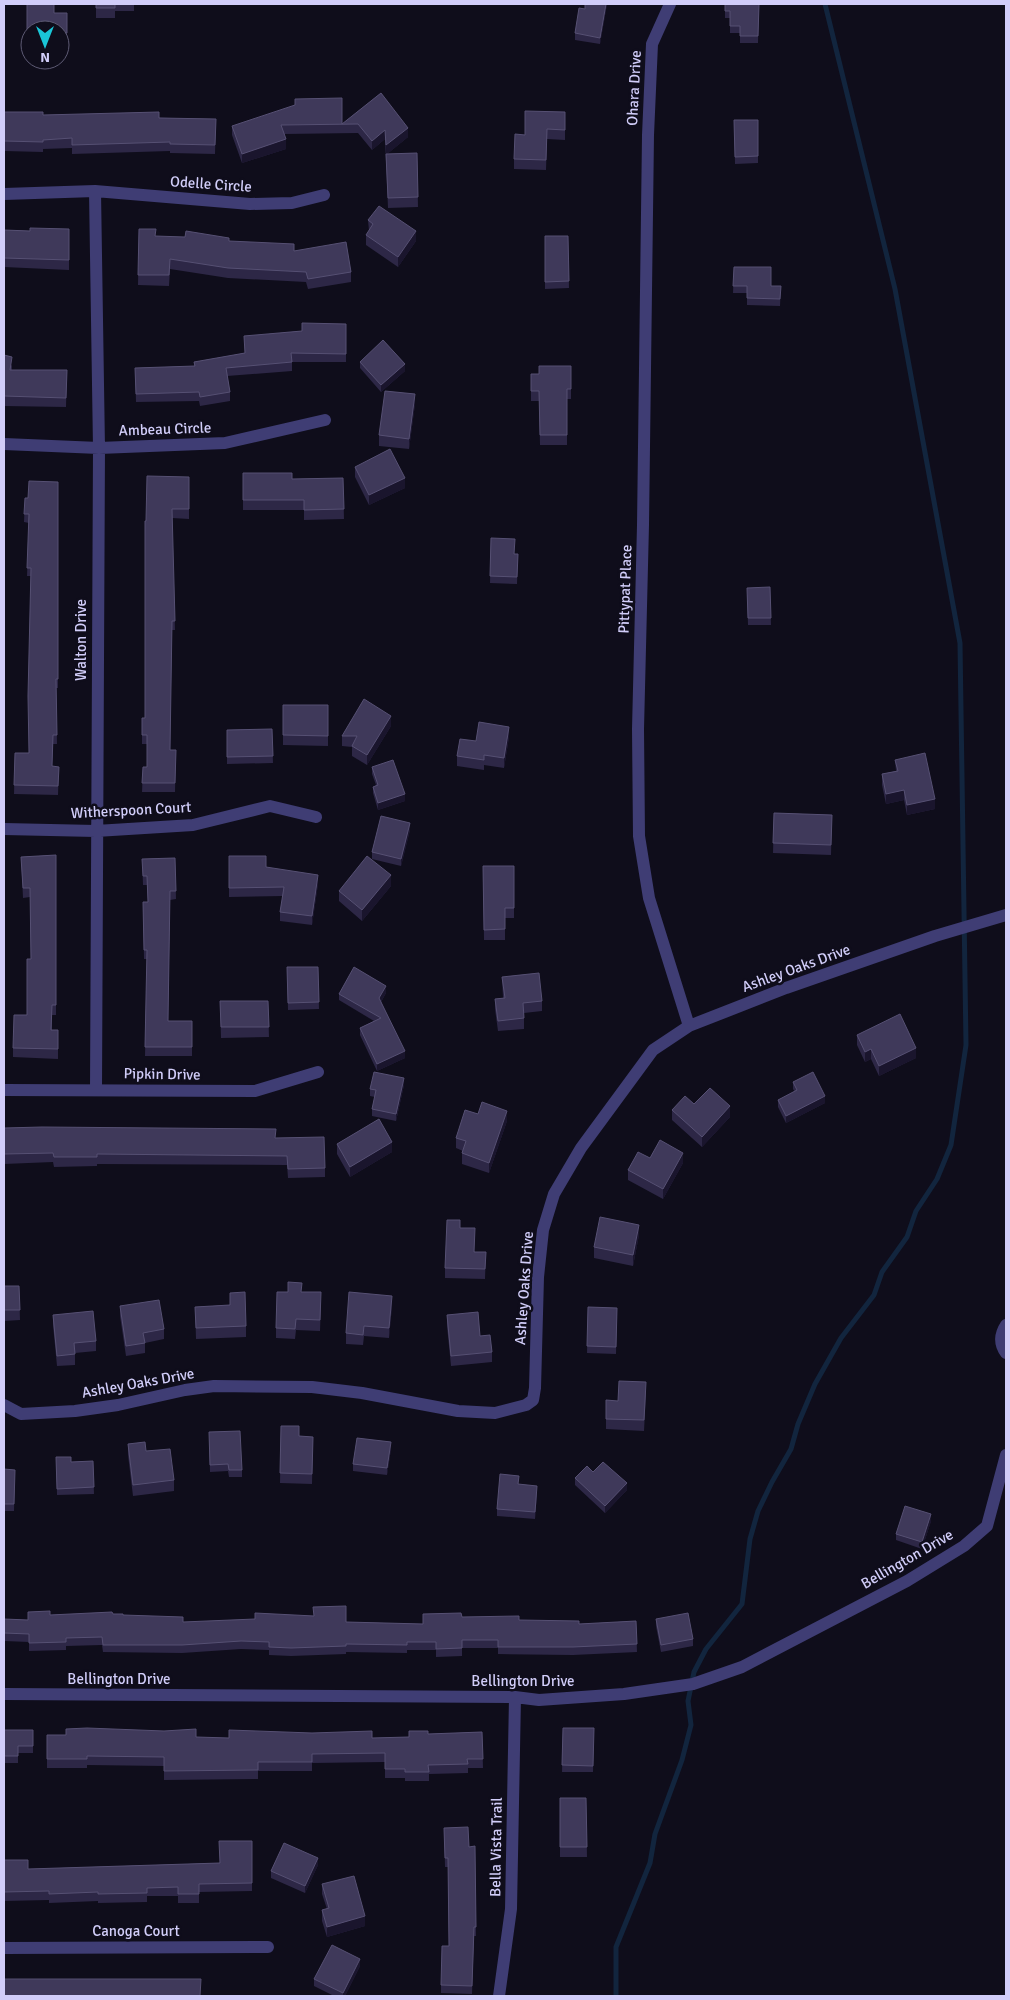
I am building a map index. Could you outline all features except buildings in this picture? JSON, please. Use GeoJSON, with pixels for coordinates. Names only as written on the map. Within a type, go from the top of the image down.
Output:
{"type":"FeatureCollection","features":[{"type":"Feature","properties":{"kind":"street","name":"Ohara Drive"},"geometry":{"type":"LineString","coordinates":[[649,147],[652,44],[670,4]]}},
{"type":"Feature","properties":{"kind":"street","name":"Pittypat Place"},"geometry":{"type":"LineString","coordinates":[[649,147],[638,730],[639,836],[649,898],[689,1026]]}},
{"type":"Feature","properties":{"kind":"street","name":"Odelle Circle"},"geometry":{"type":"LineString","coordinates":[[4,194],[95,191],[250,204],[292,203],[324,196]]}},
{"type":"Feature","properties":{"kind":"street","name":"Walton Drive"},"geometry":{"type":"LineString","coordinates":[[95,191],[99,448],[96,1089]]}},
{"type":"Feature","properties":{"kind":"street","name":"Ambeau Circle"},"geometry":{"type":"LineString","coordinates":[[4,444],[99,448],[225,443],[325,420]]}},
{"type":"Feature","properties":{"kind":"street","name":"Witherspoon Court"},"geometry":{"type":"LineString","coordinates":[[4,829],[96,831],[193,825],[270,806],[316,817]]}},
{"type":"Feature","properties":{"kind":"street","name":"Ashley Oaks Drive"},"geometry":{"type":"LineString","coordinates":[[4,1405],[21,1414],[118,1405],[185,1390],[214,1386],[277,1386],[312,1387],[362,1393],[458,1411],[495,1413],[526,1405],[533,1400],[535,1388],[539,1268],[543,1230],[554,1194],[581,1148],[653,1050],[689,1026],[786,988],[935,936],[1006,915]]}},
{"type":"Feature","properties":{"kind":"street","name":"Pipkin Drive"},"geometry":{"type":"LineString","coordinates":[[4,1090],[255,1091],[318,1072]]}},
{"type":"Feature","properties":{"kind":"street"},"geometry":{"type":"LineString","coordinates":[[1006,1325],[1001,1340],[1006,1353]]}},
{"type":"Feature","properties":{"kind":"street","name":"Bellington Drive"},"geometry":{"type":"LineString","coordinates":[[4,1694],[515,1697],[539,1700],[624,1694],[693,1684],[742,1667],[907,1580],[964,1546],[987,1526],[1006,1455]]}},
{"type":"Feature","properties":{"kind":"street","name":"Bella Vista Trail"},"geometry":{"type":"LineString","coordinates":[[499,1996],[511,1909],[515,1697]]}},
{"type":"Feature","properties":{"kind":"street","name":"Canoga Court"},"geometry":{"type":"LineString","coordinates":[[4,1948],[268,1947]]}},
{"type":"Feature","properties":{"kind":"waterway"},"geometry":{"type":"LineString","coordinates":[[616,1996],[616,1947],[650,1863],[655,1834],[682,1760],[691,1725],[688,1701],[694,1672],[706,1649],[742,1604],[750,1539],[758,1511],[791,1449],[798,1424],[815,1384],[841,1338],[874,1295],[882,1272],[907,1237],[916,1211],[937,1179],[951,1145],[966,1045],[960,643],[895,289],[825,4]]}}]}
